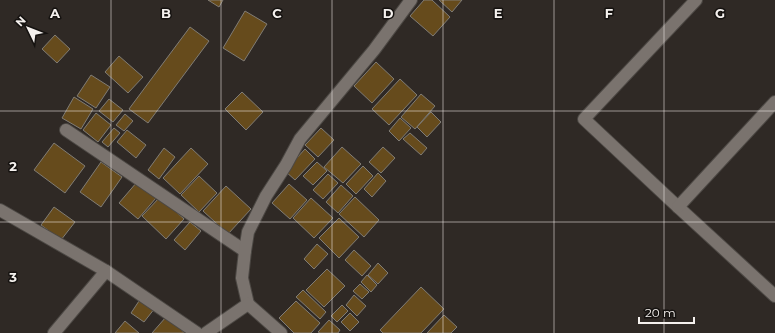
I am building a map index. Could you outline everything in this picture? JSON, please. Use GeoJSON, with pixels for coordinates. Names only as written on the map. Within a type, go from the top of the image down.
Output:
{"type":"FeatureCollection","features":[{"type":"Feature","properties":{"kind":"street"},"geometry":{"type":"LineString","coordinates":[[281,333],[248,304],[242,278],[248,232],[266,196],[286,165],[300,139],[374,50],[412,0]]}},
{"type":"Feature","properties":{"kind":"street"},"geometry":{"type":"LineString","coordinates":[[696,0],[584,119],[678,208],[773,290]]}},
{"type":"Feature","properties":{"kind":"street"},"geometry":{"type":"LineString","coordinates":[[678,208],[775,102]]}},
{"type":"Feature","properties":{"kind":"street"},"geometry":{"type":"LineString","coordinates":[[66,130],[245,251]]}},
{"type":"Feature","properties":{"kind":"street"},"geometry":{"type":"LineString","coordinates":[[0,210],[106,271],[197,333]]}},
{"type":"Feature","properties":{"kind":"street"},"geometry":{"type":"LineString","coordinates":[[54,333],[106,271]]}},
{"type":"Feature","properties":{"kind":"street"},"geometry":{"type":"LineString","coordinates":[[206,333],[248,304]]}},
{"type":"Feature","properties":{"kind":"building"},"geometry":{"type":"Polygon","coordinates":[[[208,0],[223,0],[219,7],[208,0]]]}},
{"type":"Feature","properties":{"kind":"building"},"geometry":{"type":"Polygon","coordinates":[[[424,0],[432,0],[450,17],[433,36],[410,16],[424,0]]]}},
{"type":"Feature","properties":{"kind":"building"},"geometry":{"type":"Polygon","coordinates":[[[439,0],[462,0],[452,12],[439,0]]]}},
{"type":"Feature","properties":{"kind":"building"},"geometry":{"type":"Polygon","coordinates":[[[245,11],[267,24],[244,61],[223,48],[245,11]]]}},
{"type":"Feature","properties":{"kind":"building"},"geometry":{"type":"Polygon","coordinates":[[[190,27],[209,41],[148,123],[129,109],[190,27]]]}},
{"type":"Feature","properties":{"kind":"building"},"geometry":{"type":"Polygon","coordinates":[[[55,35],[70,49],[57,63],[42,49],[55,35]]]}},
{"type":"Feature","properties":{"kind":"building"},"geometry":{"type":"Polygon","coordinates":[[[119,56],[143,77],[128,93],[105,72],[119,56]]]}},
{"type":"Feature","properties":{"kind":"building"},"geometry":{"type":"Polygon","coordinates":[[[376,62],[394,79],[372,103],[354,86],[376,62]]]}},
{"type":"Feature","properties":{"kind":"building"},"geometry":{"type":"Polygon","coordinates":[[[91,75],[110,87],[96,108],[77,96],[91,75]]]}},
{"type":"Feature","properties":{"kind":"building"},"geometry":{"type":"Polygon","coordinates":[[[400,79],[417,95],[389,125],[372,109],[400,79]]]}},
{"type":"Feature","properties":{"kind":"building"},"geometry":{"type":"Polygon","coordinates":[[[242,92],[263,112],[246,130],[225,109],[242,92]]]}},
{"type":"Feature","properties":{"kind":"building"},"geometry":{"type":"Polygon","coordinates":[[[421,94],[435,106],[415,129],[401,117],[421,94]]]}},
{"type":"Feature","properties":{"kind":"building"},"geometry":{"type":"Polygon","coordinates":[[[74,97],[93,109],[81,129],[62,118],[74,97]]]}},
{"type":"Feature","properties":{"kind":"building"},"geometry":{"type":"Polygon","coordinates":[[[109,99],[123,110],[113,122],[99,111],[109,99]]]}},
{"type":"Feature","properties":{"kind":"building"},"geometry":{"type":"Polygon","coordinates":[[[431,112],[441,122],[427,137],[417,127],[431,112]]]}},
{"type":"Feature","properties":{"kind":"building"},"geometry":{"type":"Polygon","coordinates":[[[96,113],[111,125],[98,142],[83,130],[96,113]]]}},
{"type":"Feature","properties":{"kind":"building"},"geometry":{"type":"Polygon","coordinates":[[[125,114],[133,121],[124,131],[116,125],[125,114]]]}},
{"type":"Feature","properties":{"kind":"building"},"geometry":{"type":"Polygon","coordinates":[[[400,118],[411,128],[399,141],[389,131],[400,118]]]}},
{"type":"Feature","properties":{"kind":"building"},"geometry":{"type":"Polygon","coordinates":[[[114,128],[120,133],[108,147],[102,142],[114,128]]]}},
{"type":"Feature","properties":{"kind":"building"},"geometry":{"type":"Polygon","coordinates":[[[321,128],[334,140],[318,157],[305,145],[321,128]]]}},
{"type":"Feature","properties":{"kind":"building"},"geometry":{"type":"Polygon","coordinates":[[[127,130],[146,145],[136,158],[117,142],[127,130]]]}},
{"type":"Feature","properties":{"kind":"building"},"geometry":{"type":"Polygon","coordinates":[[[410,133],[427,148],[421,155],[403,139],[410,133]]]}},
{"type":"Feature","properties":{"kind":"building"},"geometry":{"type":"Polygon","coordinates":[[[54,143],[85,166],[65,193],[34,170],[54,143]]]}},
{"type":"Feature","properties":{"kind":"building"},"geometry":{"type":"Polygon","coordinates":[[[342,147],[361,164],[343,183],[324,167],[342,147]]]}},
{"type":"Feature","properties":{"kind":"building"},"geometry":{"type":"Polygon","coordinates":[[[383,147],[395,158],[381,173],[369,162],[383,147]]]}},
{"type":"Feature","properties":{"kind":"building"},"geometry":{"type":"Polygon","coordinates":[[[164,148],[175,157],[159,179],[148,170],[164,148]]]}},
{"type":"Feature","properties":{"kind":"building"},"geometry":{"type":"Polygon","coordinates":[[[191,148],[208,164],[180,194],[163,178],[191,148]]]}},
{"type":"Feature","properties":{"kind":"building"},"geometry":{"type":"Polygon","coordinates":[[[305,149],[315,159],[295,180],[285,171],[305,149]]]}},
{"type":"Feature","properties":{"kind":"building"},"geometry":{"type":"Polygon","coordinates":[[[101,162],[122,177],[101,207],[80,192],[101,162]]]}},
{"type":"Feature","properties":{"kind":"building"},"geometry":{"type":"Polygon","coordinates":[[[317,162],[327,171],[313,185],[303,176],[317,162]]]}},
{"type":"Feature","properties":{"kind":"building"},"geometry":{"type":"Polygon","coordinates":[[[363,166],[373,176],[356,194],[346,184],[363,166]]]}},
{"type":"Feature","properties":{"kind":"building"},"geometry":{"type":"Polygon","coordinates":[[[378,173],[386,181],[372,197],[364,189],[378,173]]]}},
{"type":"Feature","properties":{"kind":"building"},"geometry":{"type":"Polygon","coordinates":[[[328,174],[338,183],[323,199],[313,190],[328,174]]]}},
{"type":"Feature","properties":{"kind":"building"},"geometry":{"type":"Polygon","coordinates":[[[199,176],[217,193],[199,212],[181,195],[199,176]]]}},
{"type":"Feature","properties":{"kind":"building"},"geometry":{"type":"Polygon","coordinates":[[[137,182],[156,198],[138,219],[119,203],[137,182]]]}},
{"type":"Feature","properties":{"kind":"building"},"geometry":{"type":"Polygon","coordinates":[[[289,184],[307,200],[290,219],[272,203],[289,184]]]}},
{"type":"Feature","properties":{"kind":"building"},"geometry":{"type":"Polygon","coordinates":[[[341,185],[353,196],[338,213],[326,202],[341,185]]]}},
{"type":"Feature","properties":{"kind":"building"},"geometry":{"type":"Polygon","coordinates":[[[226,186],[251,209],[228,234],[203,211],[226,186]]]}},
{"type":"Feature","properties":{"kind":"building"},"geometry":{"type":"Polygon","coordinates":[[[160,197],[184,219],[166,239],[142,216],[160,197]]]}},
{"type":"Feature","properties":{"kind":"building"},"geometry":{"type":"Polygon","coordinates":[[[355,197],[379,220],[364,237],[339,214],[355,197]]]}},
{"type":"Feature","properties":{"kind":"building"},"geometry":{"type":"Polygon","coordinates":[[[311,198],[333,218],[314,238],[293,218],[311,198]]]}},
{"type":"Feature","properties":{"kind":"building"},"geometry":{"type":"Polygon","coordinates":[[[54,207],[75,222],[61,240],[41,225],[54,207]]]}},
{"type":"Feature","properties":{"kind":"building"},"geometry":{"type":"Polygon","coordinates":[[[339,218],[359,237],[339,258],[319,238],[339,218]]]}},
{"type":"Feature","properties":{"kind":"building"},"geometry":{"type":"Polygon","coordinates":[[[190,222],[201,231],[185,250],[174,240],[190,222]]]}},
{"type":"Feature","properties":{"kind":"building"},"geometry":{"type":"Polygon","coordinates":[[[317,244],[328,254],[314,269],[304,259],[317,244]]]}},
{"type":"Feature","properties":{"kind":"building"},"geometry":{"type":"Polygon","coordinates":[[[354,250],[371,266],[362,276],[345,260],[354,250]]]}},
{"type":"Feature","properties":{"kind":"building"},"geometry":{"type":"Polygon","coordinates":[[[378,263],[388,273],[378,284],[368,275],[378,263]]]}},
{"type":"Feature","properties":{"kind":"building"},"geometry":{"type":"Polygon","coordinates":[[[327,269],[345,286],[324,307],[306,290],[327,269]]]}},
{"type":"Feature","properties":{"kind":"building"},"geometry":{"type":"Polygon","coordinates":[[[367,275],[377,285],[371,292],[361,282],[367,275]]]}},
{"type":"Feature","properties":{"kind":"building"},"geometry":{"type":"Polygon","coordinates":[[[360,284],[369,292],[362,299],[353,291],[360,284]]]}},
{"type":"Feature","properties":{"kind":"building"},"geometry":{"type":"Polygon","coordinates":[[[421,287],[444,309],[421,333],[383,333],[380,330],[421,287]]]}},
{"type":"Feature","properties":{"kind":"building"},"geometry":{"type":"Polygon","coordinates":[[[303,290],[326,312],[320,319],[296,297],[303,290]]]}},
{"type":"Feature","properties":{"kind":"building"},"geometry":{"type":"Polygon","coordinates":[[[354,295],[366,306],[357,316],[346,305],[354,295]]]}},
{"type":"Feature","properties":{"kind":"building"},"geometry":{"type":"Polygon","coordinates":[[[141,298],[155,308],[144,322],[131,313],[141,298]]]}},
{"type":"Feature","properties":{"kind":"building"},"geometry":{"type":"Polygon","coordinates":[[[296,301],[320,323],[311,333],[294,333],[279,318],[296,301]]]}},
{"type":"Feature","properties":{"kind":"building"},"geometry":{"type":"Polygon","coordinates":[[[342,305],[348,311],[337,322],[331,316],[342,305]]]}},
{"type":"Feature","properties":{"kind":"building"},"geometry":{"type":"Polygon","coordinates":[[[350,313],[359,322],[350,331],[341,322],[350,313]]]}},
{"type":"Feature","properties":{"kind":"building"},"geometry":{"type":"Polygon","coordinates":[[[444,315],[457,327],[451,333],[427,333],[444,315]]]}},
{"type":"Feature","properties":{"kind":"building"},"geometry":{"type":"Polygon","coordinates":[[[166,317],[185,333],[152,333],[166,317]]]}},
{"type":"Feature","properties":{"kind":"building"},"geometry":{"type":"Polygon","coordinates":[[[329,320],[340,330],[338,333],[318,332],[329,320]]]}},
{"type":"Feature","properties":{"kind":"building"},"geometry":{"type":"Polygon","coordinates":[[[125,321],[139,333],[115,333],[125,321]]]}}]}
